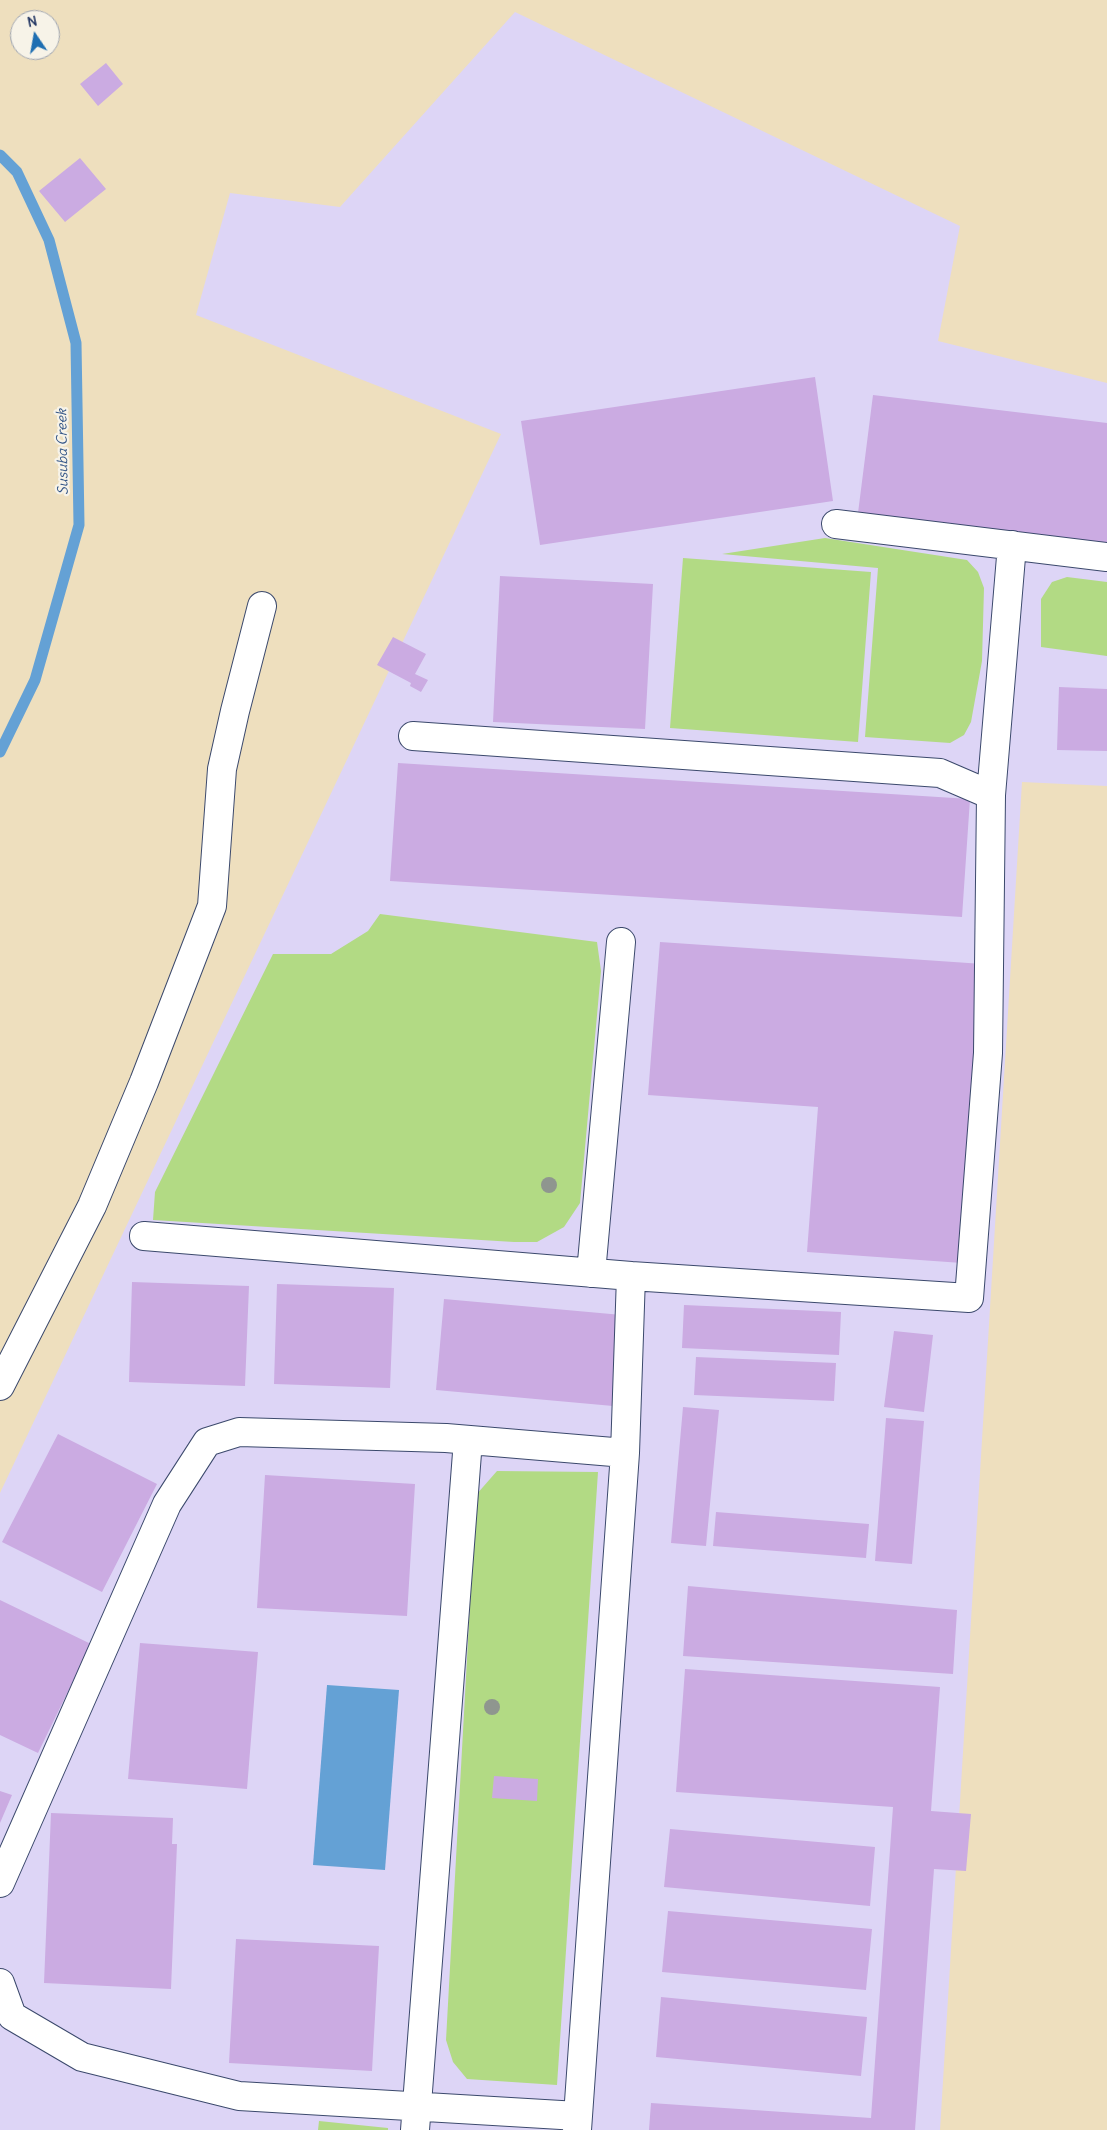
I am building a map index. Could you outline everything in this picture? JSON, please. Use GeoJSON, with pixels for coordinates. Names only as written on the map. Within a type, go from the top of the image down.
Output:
{"type":"FeatureCollection","features":[{"type":"Feature","properties":{"kind":"street"},"geometry":{"type":"LineString","coordinates":[[836,524],[1107,557]]}},
{"type":"Feature","properties":{"kind":"street"},"geometry":{"type":"LineString","coordinates":[[144,1236],[591,1273],[969,1298],[988,1053],[991,795],[1012,545]]}},
{"type":"Feature","properties":{"kind":"street"},"geometry":{"type":"LineString","coordinates":[[0,1386],[92,1206],[144,1082],[212,906],[222,769],[234,711],[262,606]]}},
{"type":"Feature","properties":{"kind":"street"},"geometry":{"type":"LineString","coordinates":[[412,736],[940,773],[991,795]]}},
{"type":"Feature","properties":{"kind":"street"},"geometry":{"type":"LineString","coordinates":[[591,1273],[621,942]]}},
{"type":"Feature","properties":{"kind":"street"},"geometry":{"type":"LineString","coordinates":[[0,1983],[12,2016],[82,2057],[239,2096],[416,2119],[577,2123],[625,1452],[631,1276]]}},
{"type":"Feature","properties":{"kind":"street"},"geometry":{"type":"LineString","coordinates":[[0,1883],[167,1504],[207,1442],[239,1432],[468,1440],[625,1452]]}},
{"type":"Feature","properties":{"kind":"street"},"geometry":{"type":"LineString","coordinates":[[416,2119],[468,1440]]}},
{"type":"Feature","properties":{"kind":"shaded area"},"geometry":{"type":"Polygon","coordinates":[[[515,12],[960,226],[938,341],[1107,383],[1107,786],[1022,782],[940,2130],[0,2130],[0,1493],[501,434],[196,315],[230,193],[340,207],[515,12]]]}},
{"type":"Feature","properties":{"kind":"green space"},"geometry":{"type":"Polygon","coordinates":[[[825,538],[967,560],[978,572],[984,588],[982,661],[971,722],[964,735],[950,743],[865,737],[878,568],[722,554],[825,538]]]}},
{"type":"Feature","properties":{"kind":"green space"},"geometry":{"type":"Polygon","coordinates":[[[683,558],[871,572],[858,742],[670,728],[683,558]]]}},
{"type":"Feature","properties":{"kind":"green space"},"geometry":{"type":"Polygon","coordinates":[[[1067,577],[1107,582],[1107,656],[1041,647],[1041,599],[1052,582],[1067,577]]]}},
{"type":"Feature","properties":{"kind":"green space"},"geometry":{"type":"Polygon","coordinates":[[[380,914],[597,942],[601,971],[580,1203],[564,1227],[537,1242],[514,1242],[153,1220],[155,1192],[273,954],[331,954],[368,931],[380,914]]]}},
{"type":"Feature","properties":{"kind":"green space"},"geometry":{"type":"Polygon","coordinates":[[[497,1471],[598,1472],[557,2085],[467,2079],[453,2062],[446,2040],[476,1495],[497,1471]]]}},
{"type":"Feature","properties":{"kind":"green space"},"geometry":{"type":"Polygon","coordinates":[[[319,2121],[388,2128],[388,2130],[318,2130],[319,2121]]]}},
{"type":"Feature","properties":{"kind":"water"},"geometry":{"type":"Polygon","coordinates":[[[327,1685],[399,1690],[385,1870],[313,1865],[327,1685]]]}},
{"type":"Feature","properties":{"kind":"building"},"geometry":{"type":"Polygon","coordinates":[[[106,63],[123,84],[98,106],[80,84],[106,63]]]}},
{"type":"Feature","properties":{"kind":"building"},"geometry":{"type":"Polygon","coordinates":[[[80,158],[106,189],[65,222],[39,191],[80,158]]]}},
{"type":"Feature","properties":{"kind":"building"},"geometry":{"type":"Polygon","coordinates":[[[815,377],[833,501],[540,545],[521,421],[815,377]]]}},
{"type":"Feature","properties":{"kind":"building"},"geometry":{"type":"Polygon","coordinates":[[[873,395],[1107,423],[1107,544],[858,513],[873,395]]]}},
{"type":"Feature","properties":{"kind":"building"},"geometry":{"type":"Polygon","coordinates":[[[500,576],[653,584],[645,729],[493,722],[500,576]]]}},
{"type":"Feature","properties":{"kind":"building"},"geometry":{"type":"Polygon","coordinates":[[[393,637],[426,654],[415,674],[428,680],[421,692],[410,686],[411,683],[377,665],[393,637]]]}},
{"type":"Feature","properties":{"kind":"building"},"geometry":{"type":"Polygon","coordinates":[[[1059,687],[1107,689],[1107,751],[1057,750],[1059,687]]]}},
{"type":"Feature","properties":{"kind":"building"},"geometry":{"type":"Polygon","coordinates":[[[398,763],[970,799],[962,917],[390,881],[398,763]]]}},
{"type":"Feature","properties":{"kind":"building"},"geometry":{"type":"Polygon","coordinates":[[[660,942],[983,964],[962,1263],[807,1252],[818,1107],[648,1095],[660,942]]]}},
{"type":"Feature","properties":{"kind":"building"},"geometry":{"type":"Polygon","coordinates":[[[132,1282],[249,1286],[245,1386],[129,1382],[132,1282]]]}},
{"type":"Feature","properties":{"kind":"building"},"geometry":{"type":"Polygon","coordinates":[[[277,1284],[394,1288],[390,1388],[274,1384],[277,1284]]]}},
{"type":"Feature","properties":{"kind":"building"},"geometry":{"type":"Polygon","coordinates":[[[444,1299],[622,1315],[613,1406],[436,1390],[444,1299]]]}},
{"type":"Feature","properties":{"kind":"building"},"geometry":{"type":"Polygon","coordinates":[[[684,1305],[841,1312],[839,1355],[682,1348],[684,1305]]]}},
{"type":"Feature","properties":{"kind":"building"},"geometry":{"type":"Polygon","coordinates":[[[894,1331],[933,1335],[924,1412],[884,1407],[894,1331]]]}},
{"type":"Feature","properties":{"kind":"building"},"geometry":{"type":"Polygon","coordinates":[[[696,1357],[836,1363],[834,1401],[694,1395],[696,1357]]]}},
{"type":"Feature","properties":{"kind":"building"},"geometry":{"type":"Polygon","coordinates":[[[683,1407],[719,1410],[706,1546],[671,1543],[683,1407]]]}},
{"type":"Feature","properties":{"kind":"building"},"geometry":{"type":"Polygon","coordinates":[[[886,1418],[924,1421],[912,1564],[875,1561],[886,1418]]]}},
{"type":"Feature","properties":{"kind":"building"},"geometry":{"type":"Polygon","coordinates":[[[58,1434],[157,1484],[102,1592],[2,1542],[58,1434]]]}},
{"type":"Feature","properties":{"kind":"building"},"geometry":{"type":"Polygon","coordinates":[[[265,1475],[415,1484],[407,1616],[257,1608],[265,1475]]]}},
{"type":"Feature","properties":{"kind":"building"},"geometry":{"type":"Polygon","coordinates":[[[716,1512],[869,1524],[866,1558],[713,1546],[716,1512]]]}},
{"type":"Feature","properties":{"kind":"building"},"geometry":{"type":"Polygon","coordinates":[[[688,1586],[957,1610],[953,1674],[683,1656],[688,1586]]]}},
{"type":"Feature","properties":{"kind":"building"},"geometry":{"type":"Polygon","coordinates":[[[0,1600],[91,1644],[38,1753],[0,1735],[0,1600]]]}},
{"type":"Feature","properties":{"kind":"building"},"geometry":{"type":"Polygon","coordinates":[[[140,1643],[258,1652],[247,1789],[128,1779],[140,1643]]]}},
{"type":"Feature","properties":{"kind":"building"},"geometry":{"type":"Polygon","coordinates":[[[685,1669],[940,1687],[931,1811],[971,1814],[966,1871],[934,1869],[915,2130],[649,2130],[651,2103],[871,2118],[893,1807],[676,1792],[685,1669]]]}},
{"type":"Feature","properties":{"kind":"building"},"geometry":{"type":"Polygon","coordinates":[[[494,1776],[538,1779],[537,1801],[492,1798],[494,1776]]]}},
{"type":"Feature","properties":{"kind":"building"},"geometry":{"type":"Polygon","coordinates":[[[0,1791],[12,1795],[0,1823],[0,1791]]]}},
{"type":"Feature","properties":{"kind":"building"},"geometry":{"type":"Polygon","coordinates":[[[51,1813],[173,1818],[172,1844],[177,1844],[171,1989],[44,1983],[51,1813]]]}},
{"type":"Feature","properties":{"kind":"building"},"geometry":{"type":"Polygon","coordinates":[[[670,1829],[875,1847],[870,1906],[664,1887],[670,1829]]]}},
{"type":"Feature","properties":{"kind":"building"},"geometry":{"type":"Polygon","coordinates":[[[668,1911],[872,1929],[866,1990],[662,1972],[668,1911]]]}},
{"type":"Feature","properties":{"kind":"building"},"geometry":{"type":"Polygon","coordinates":[[[236,1939],[379,1946],[372,2071],[229,2063],[236,1939]]]}},
{"type":"Feature","properties":{"kind":"building"},"geometry":{"type":"Polygon","coordinates":[[[661,1997],[867,2017],[861,2076],[656,2057],[661,1997]]]}},
{"type":"Feature","properties":{"kind":"waterway","name":"Susuba Creek"},"geometry":{"type":"LineString","coordinates":[[0,155],[17,172],[49,240],[76,343],[79,525],[35,680],[0,752]]}}]}
